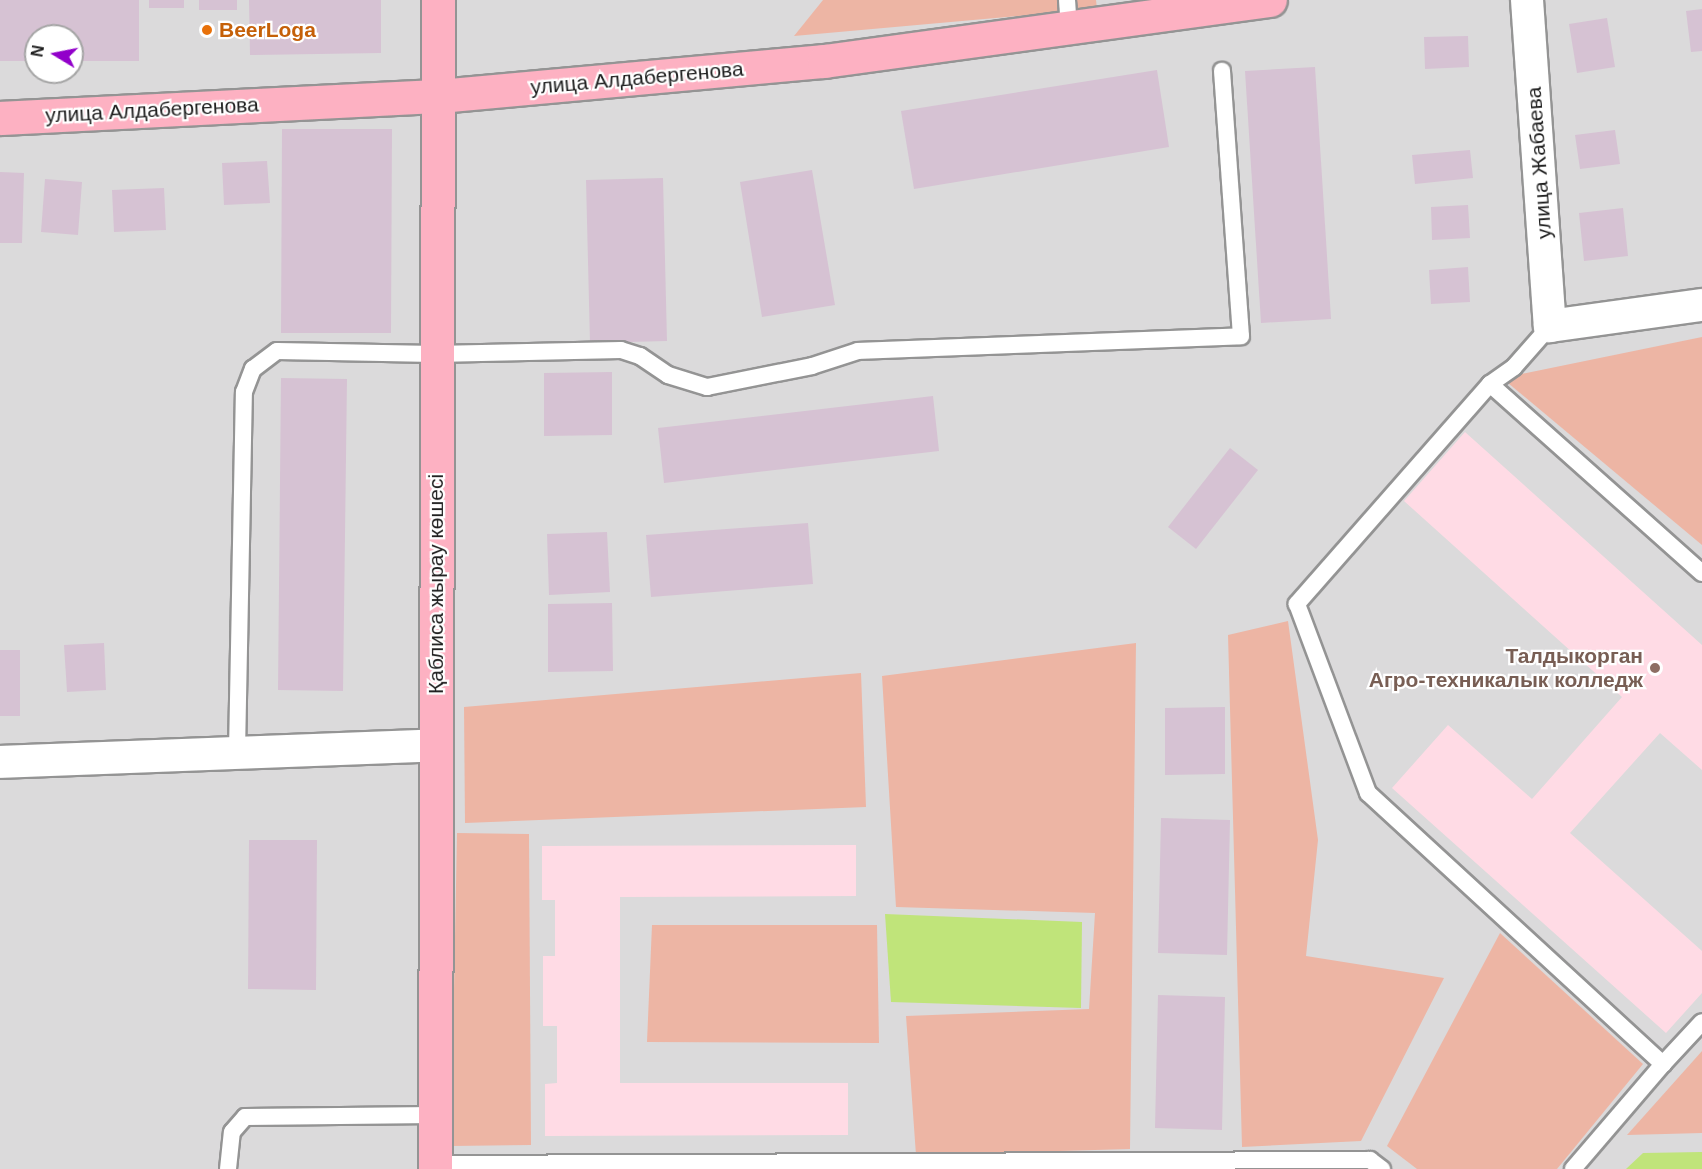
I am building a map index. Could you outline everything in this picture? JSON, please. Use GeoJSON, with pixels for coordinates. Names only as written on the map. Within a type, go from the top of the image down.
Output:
{"type":"FeatureCollection","features":[{"type":"Feature","properties":{"kind":"street","name":"Қаблиса жырау көшесі"},"geometry":{"type":"LineString","coordinates":[[435,1167],[435,354],[439,96],[438,0]]}},
{"type":"Feature","properties":{"kind":"street","name":"улица Алдабергенова"},"geometry":{"type":"LineString","coordinates":[[0,118],[439,96],[824,61],[1068,14],[1270,0]]}},
{"type":"Feature","properties":{"kind":"street","name":"улица Жабаева"},"geometry":{"type":"LineString","coordinates":[[1527,0],[1550,326]]}},
{"type":"Feature","properties":{"kind":"street"},"geometry":{"type":"LineString","coordinates":[[1550,326],[1702,305]]}},
{"type":"Feature","properties":{"kind":"street"},"geometry":{"type":"LineString","coordinates":[[0,762],[436,745]]}},
{"type":"Feature","properties":{"kind":"lane"},"geometry":{"type":"LineString","coordinates":[[237,752],[244,392],[253,369],[277,351],[435,354],[621,350],[640,356],[668,375],[707,387],[812,366],[858,351],[1241,336],[1222,71]]}},
{"type":"Feature","properties":{"kind":"lane"},"geometry":{"type":"LineString","coordinates":[[1550,326],[1515,367],[1490,384],[1297,604],[1368,793],[1663,1064]]}},
{"type":"Feature","properties":{"kind":"lane"},"geometry":{"type":"LineString","coordinates":[[1490,384],[1702,573]]}},
{"type":"Feature","properties":{"kind":"lane"},"geometry":{"type":"LineString","coordinates":[[1573,1169],[1702,1022]]}},
{"type":"Feature","properties":{"kind":"lane"},"geometry":{"type":"LineString","coordinates":[[228,1169],[231,1132],[245,1117],[435,1115]]}},
{"type":"Feature","properties":{"kind":"lane"},"geometry":{"type":"LineString","coordinates":[[435,1167],[1370,1160],[1382,1169]]}},
{"type":"Feature","properties":{"kind":"shaded area"},"geometry":{"type":"Polygon","coordinates":[[[0,0],[1702,0],[1702,1169],[0,1169],[0,0]]]}},
{"type":"Feature","properties":{"kind":"shaded area"},"geometry":{"type":"Polygon","coordinates":[[[823,0],[1096,0],[1097,9],[794,36],[823,0]]]}},
{"type":"Feature","properties":{"kind":"shaded area"},"geometry":{"type":"Polygon","coordinates":[[[1702,337],[1702,545],[1502,378],[1702,337]]]}},
{"type":"Feature","properties":{"kind":"shaded area"},"geometry":{"type":"Polygon","coordinates":[[[1465,432],[1702,645],[1702,770],[1660,733],[1570,833],[1702,951],[1702,993],[1666,1033],[1392,788],[1448,725],[1532,799],[1622,697],[1404,501],[1465,432]]]}},
{"type":"Feature","properties":{"kind":"shaded area"},"geometry":{"type":"Polygon","coordinates":[[[1288,621],[1318,840],[1306,956],[1444,978],[1361,1141],[1242,1147],[1228,635],[1288,621]]]}},
{"type":"Feature","properties":{"kind":"shaded area"},"geometry":{"type":"Polygon","coordinates":[[[1136,643],[1130,1149],[916,1155],[906,1016],[1089,1009],[1095,913],[896,907],[882,676],[1136,643]]]}},
{"type":"Feature","properties":{"kind":"shaded area"},"geometry":{"type":"Polygon","coordinates":[[[861,673],[866,807],[465,823],[464,707],[861,673]]]}},
{"type":"Feature","properties":{"kind":"shaded area"},"geometry":{"type":"Polygon","coordinates":[[[457,833],[529,834],[531,1145],[451,1146],[457,833]]]}},
{"type":"Feature","properties":{"kind":"shaded area"},"geometry":{"type":"Polygon","coordinates":[[[856,845],[856,896],[620,897],[620,1083],[848,1083],[848,1135],[545,1136],[545,1084],[557,1083],[557,1026],[543,1026],[543,956],[555,956],[555,900],[542,900],[542,846],[856,845]]]}},
{"type":"Feature","properties":{"kind":"shaded area"},"geometry":{"type":"Polygon","coordinates":[[[652,925],[877,925],[879,1043],[647,1042],[652,925]]]}},
{"type":"Feature","properties":{"kind":"shaded area"},"geometry":{"type":"Polygon","coordinates":[[[1500,933],[1643,1064],[1557,1169],[1417,1169],[1387,1146],[1500,933]]]}},
{"type":"Feature","properties":{"kind":"shaded area"},"geometry":{"type":"Polygon","coordinates":[[[1702,1051],[1702,1133],[1627,1135],[1702,1051]]]}},
{"type":"Feature","properties":{"kind":"green space"},"geometry":{"type":"Polygon","coordinates":[[[885,914],[1082,922],[1081,1008],[891,1002],[885,914]]]}},
{"type":"Feature","properties":{"kind":"green space"},"geometry":{"type":"Polygon","coordinates":[[[1702,1152],[1702,1169],[1626,1169],[1643,1153],[1702,1152]]]}},
{"type":"Feature","properties":{"kind":"building"},"geometry":{"type":"Polygon","coordinates":[[[0,0],[139,0],[139,61],[84,61],[84,24],[24,24],[24,61],[0,61],[0,0]]]}},
{"type":"Feature","properties":{"kind":"building"},"geometry":{"type":"Polygon","coordinates":[[[149,0],[184,0],[184,8],[149,8],[149,0]]]}},
{"type":"Feature","properties":{"kind":"building"},"geometry":{"type":"Polygon","coordinates":[[[199,0],[237,0],[237,10],[199,10],[199,0]]]}},
{"type":"Feature","properties":{"kind":"building"},"geometry":{"type":"Polygon","coordinates":[[[249,0],[381,0],[381,53],[250,55],[249,0]]]}},
{"type":"Feature","properties":{"kind":"building"},"geometry":{"type":"Polygon","coordinates":[[[1702,9],[1702,51],[1691,52],[1686,11],[1702,9]]]}},
{"type":"Feature","properties":{"kind":"building"},"geometry":{"type":"Polygon","coordinates":[[[1607,18],[1615,67],[1577,73],[1569,24],[1607,18]]]}},
{"type":"Feature","properties":{"kind":"building"},"geometry":{"type":"Polygon","coordinates":[[[1468,36],[1469,67],[1425,69],[1424,37],[1468,36]]]}},
{"type":"Feature","properties":{"kind":"building"},"geometry":{"type":"Polygon","coordinates":[[[1315,67],[1331,319],[1261,323],[1245,71],[1315,67]]]}},
{"type":"Feature","properties":{"kind":"building"},"geometry":{"type":"Polygon","coordinates":[[[1157,70],[1169,147],[914,189],[901,111],[1157,70]]]}},
{"type":"Feature","properties":{"kind":"building"},"geometry":{"type":"Polygon","coordinates":[[[282,129],[392,129],[391,333],[281,333],[282,129]]]}},
{"type":"Feature","properties":{"kind":"building"},"geometry":{"type":"Polygon","coordinates":[[[1615,130],[1620,164],[1580,169],[1575,135],[1615,130]]]}},
{"type":"Feature","properties":{"kind":"building"},"geometry":{"type":"Polygon","coordinates":[[[1470,150],[1473,178],[1415,184],[1412,155],[1470,150]]]}},
{"type":"Feature","properties":{"kind":"building"},"geometry":{"type":"Polygon","coordinates":[[[267,161],[270,203],[224,205],[222,163],[267,161]]]}},
{"type":"Feature","properties":{"kind":"building"},"geometry":{"type":"Polygon","coordinates":[[[812,170],[835,305],[762,317],[740,182],[812,170]]]}},
{"type":"Feature","properties":{"kind":"building"},"geometry":{"type":"Polygon","coordinates":[[[0,172],[24,173],[22,243],[0,243],[0,172]]]}},
{"type":"Feature","properties":{"kind":"building"},"geometry":{"type":"Polygon","coordinates":[[[663,178],[667,341],[590,343],[586,180],[663,178]]]}},
{"type":"Feature","properties":{"kind":"building"},"geometry":{"type":"Polygon","coordinates":[[[45,179],[82,182],[78,235],[41,232],[45,179]]]}},
{"type":"Feature","properties":{"kind":"building"},"geometry":{"type":"Polygon","coordinates":[[[164,188],[166,230],[114,232],[112,190],[164,188]]]}},
{"type":"Feature","properties":{"kind":"building"},"geometry":{"type":"Polygon","coordinates":[[[1468,205],[1470,238],[1432,240],[1431,207],[1468,205]]]}},
{"type":"Feature","properties":{"kind":"building"},"geometry":{"type":"Polygon","coordinates":[[[1623,208],[1628,256],[1584,261],[1579,213],[1623,208]]]}},
{"type":"Feature","properties":{"kind":"building"},"geometry":{"type":"Polygon","coordinates":[[[1468,267],[1470,302],[1431,304],[1429,270],[1468,267]]]}},
{"type":"Feature","properties":{"kind":"building"},"geometry":{"type":"Polygon","coordinates":[[[612,372],[612,435],[544,436],[544,373],[612,372]]]}},
{"type":"Feature","properties":{"kind":"building"},"geometry":{"type":"Polygon","coordinates":[[[281,378],[347,379],[343,691],[278,690],[281,378]]]}},
{"type":"Feature","properties":{"kind":"building"},"geometry":{"type":"Polygon","coordinates":[[[933,396],[939,451],[664,483],[658,428],[933,396]]]}},
{"type":"Feature","properties":{"kind":"building"},"geometry":{"type":"Polygon","coordinates":[[[1230,448],[1258,470],[1196,549],[1168,527],[1230,448]]]}},
{"type":"Feature","properties":{"kind":"building"},"geometry":{"type":"Polygon","coordinates":[[[808,523],[813,584],[651,597],[646,535],[808,523]]]}},
{"type":"Feature","properties":{"kind":"building"},"geometry":{"type":"Polygon","coordinates":[[[607,532],[610,592],[549,595],[547,534],[607,532]]]}},
{"type":"Feature","properties":{"kind":"building"},"geometry":{"type":"Polygon","coordinates":[[[612,603],[613,671],[548,672],[548,604],[612,603]]]}},
{"type":"Feature","properties":{"kind":"building"},"geometry":{"type":"Polygon","coordinates":[[[104,643],[106,690],[67,692],[64,645],[104,643]]]}},
{"type":"Feature","properties":{"kind":"building"},"geometry":{"type":"Polygon","coordinates":[[[0,650],[20,650],[20,716],[0,716],[0,650]]]}},
{"type":"Feature","properties":{"kind":"building"},"geometry":{"type":"Polygon","coordinates":[[[1225,707],[1225,774],[1165,775],[1165,708],[1225,707]]]}},
{"type":"Feature","properties":{"kind":"building"},"geometry":{"type":"Polygon","coordinates":[[[1161,818],[1230,820],[1227,955],[1158,953],[1161,818]]]}},
{"type":"Feature","properties":{"kind":"building"},"geometry":{"type":"Polygon","coordinates":[[[249,840],[317,840],[316,990],[248,989],[249,840]]]}},
{"type":"Feature","properties":{"kind":"building"},"geometry":{"type":"Polygon","coordinates":[[[1158,995],[1225,997],[1222,1130],[1155,1128],[1158,995]]]}},
{"type":"Feature","properties":{"kind":"place","name":"BeerLoga"},"geometry":{"type":"Point","coordinates":[207,30]}},
{"type":"Feature","properties":{"kind":"place","name":"Талдыкорган Агро-техникалык колледж"},"geometry":{"type":"Point","coordinates":[1655,668]}}]}
